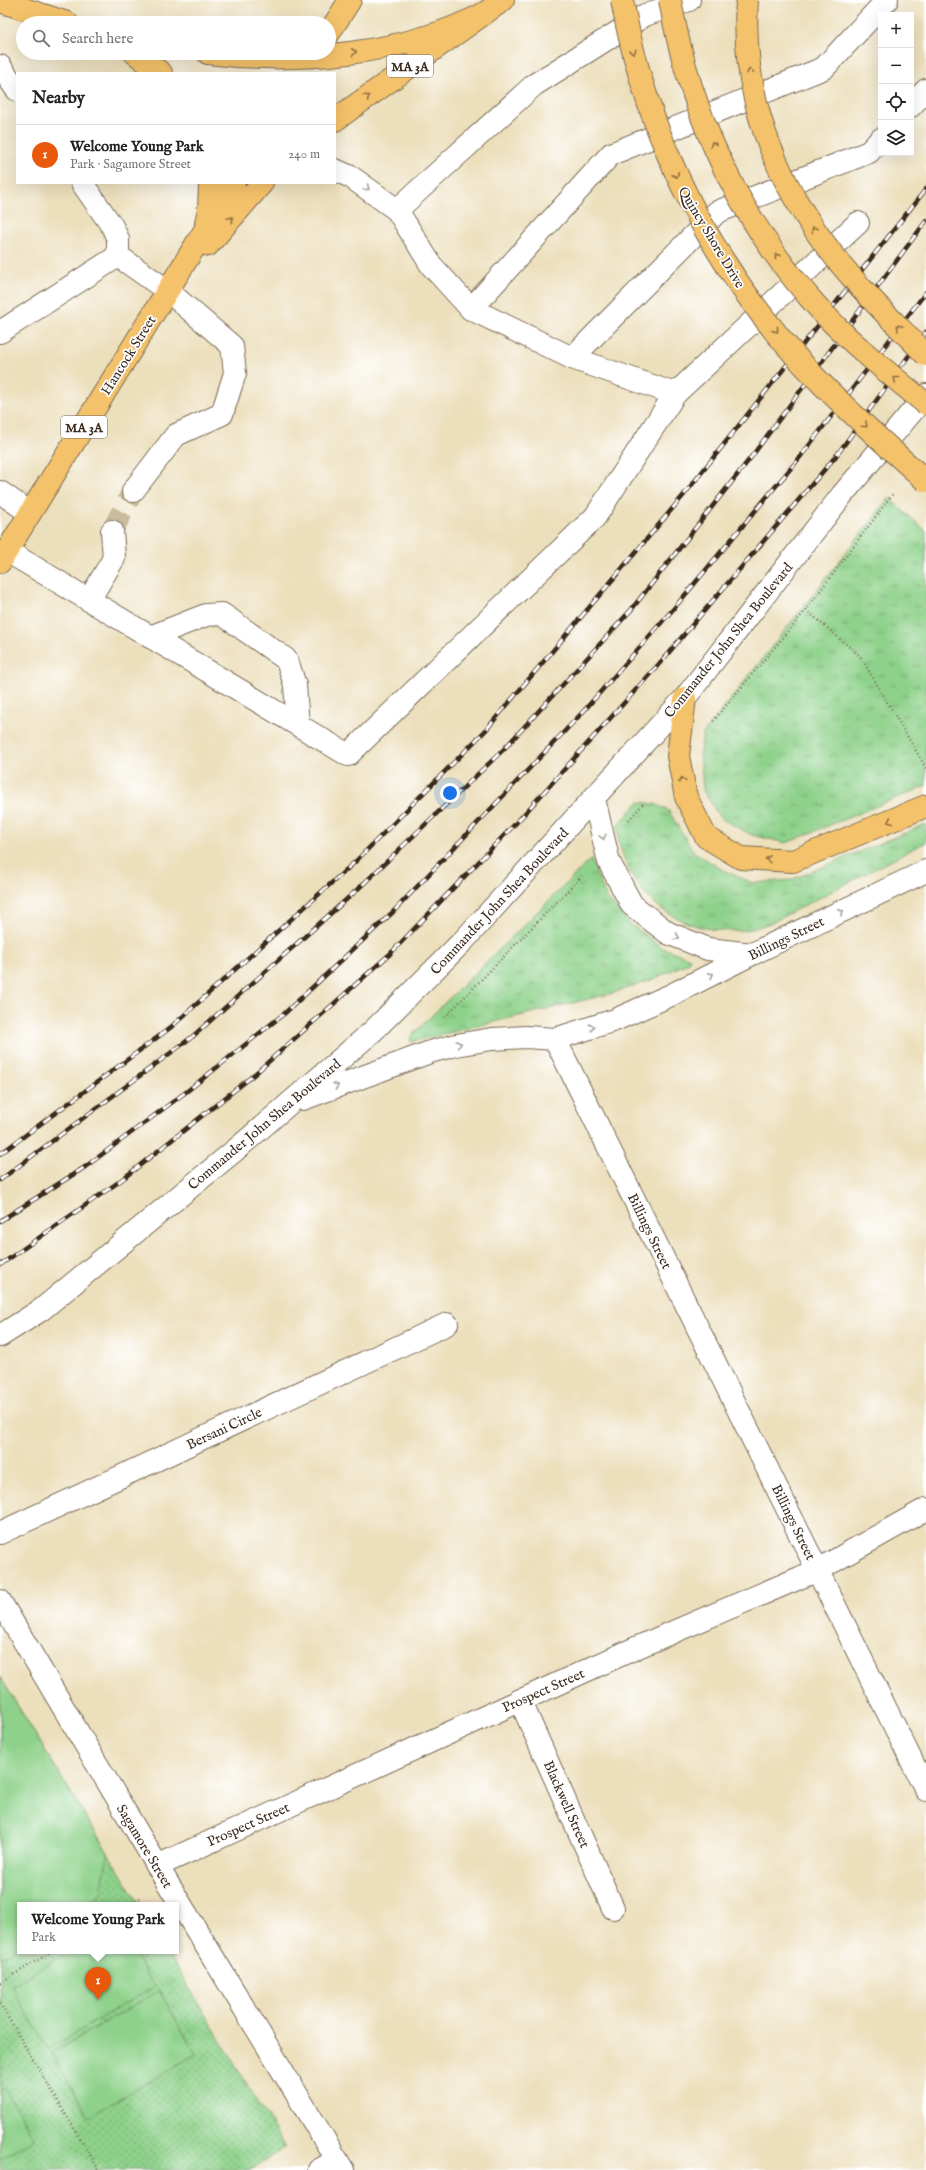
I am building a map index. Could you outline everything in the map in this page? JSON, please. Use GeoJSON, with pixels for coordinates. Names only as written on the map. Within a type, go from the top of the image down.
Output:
{"type":"FeatureCollection","features":[{"type":"Feature","properties":{"kind":"main road"},"geometry":{"type":"LineString","coordinates":[[336,22],[350,0]]}},
{"type":"Feature","properties":{"kind":"main road","name":"MA 3A"},"geometry":{"type":"LineString","coordinates":[[336,119],[503,0]]}},
{"type":"Feature","properties":{"kind":"main road","name":"Quincy Shore Drive"},"geometry":{"type":"LineString","coordinates":[[622,0],[643,89],[665,150],[692,209],[725,265],[743,291],[814,375],[926,481]]}},
{"type":"Feature","properties":{"kind":"main road"},"geometry":{"type":"LineString","coordinates":[[670,0],[688,75],[705,125],[733,188],[764,239],[800,288],[824,314],[866,355],[926,404]]}},
{"type":"Feature","properties":{"kind":"main road"},"geometry":{"type":"LineString","coordinates":[[747,0],[746,36],[755,97],[761,126],[783,178],[810,224],[855,281],[926,355]]}},
{"type":"Feature","properties":{"kind":"main road"},"geometry":{"type":"LineString","coordinates":[[0,1],[46,16]]}},
{"type":"Feature","properties":{"kind":"main road"},"geometry":{"type":"LineString","coordinates":[[336,53],[350,53],[419,40],[464,24],[485,13]]}},
{"type":"Feature","properties":{"kind":"main road"},"geometry":{"type":"LineString","coordinates":[[144,60],[160,72]]}},
{"type":"Feature","properties":{"kind":"main road"},"geometry":{"type":"LineString","coordinates":[[304,72],[311,60]]}},
{"type":"Feature","properties":{"kind":"main road"},"geometry":{"type":"LineString","coordinates":[[204,232],[209,210],[210,184]]}},
{"type":"Feature","properties":{"kind":"main road","name":"Hancock Street"},"geometry":{"type":"LineString","coordinates":[[4,557],[233,184]]}},
{"type":"Feature","properties":{"kind":"main road","name":"Hancock Street"},"geometry":{"type":"LineString","coordinates":[[168,291],[261,184]]}},
{"type":"Feature","properties":{"kind":"main road"},"geometry":{"type":"LineString","coordinates":[[685,698],[678,756],[686,797],[706,836],[741,858],[793,861],[926,806]]}},
{"type":"Feature","properties":{"kind":"street"},"geometry":{"type":"LineString","coordinates":[[397,210],[534,85],[645,15],[689,0]]}},
{"type":"Feature","properties":{"kind":"street"},"geometry":{"type":"LineString","coordinates":[[471,309],[611,154],[824,68],[887,0]]}},
{"type":"Feature","properties":{"kind":"street"},"geometry":{"type":"LineString","coordinates":[[0,66],[16,89]]}},
{"type":"Feature","properties":{"kind":"street"},"geometry":{"type":"LineString","coordinates":[[914,103],[926,90]]}},
{"type":"Feature","properties":{"kind":"street"},"geometry":{"type":"LineString","coordinates":[[572,358],[717,212],[869,152],[878,142]]}},
{"type":"Feature","properties":{"kind":"street"},"geometry":{"type":"LineString","coordinates":[[336,170],[351,176],[397,210],[431,265],[471,309],[572,358],[675,394]]}},
{"type":"Feature","properties":{"kind":"street"},"geometry":{"type":"LineString","coordinates":[[83,184],[112,226],[118,239],[118,256]]}},
{"type":"Feature","properties":{"kind":"street"},"geometry":{"type":"LineString","coordinates":[[4,557],[89,600],[348,755],[595,517],[675,394],[858,223]]}},
{"type":"Feature","properties":{"kind":"street"},"geometry":{"type":"LineString","coordinates":[[118,256],[168,291],[232,346],[235,372],[222,414],[176,435],[133,491]]}},
{"type":"Feature","properties":{"kind":"street"},"geometry":{"type":"LineString","coordinates":[[0,332],[118,256]]}},
{"type":"Feature","properties":{"kind":"street","name":"Commander John Shea Boulevard"},"geometry":{"type":"LineString","coordinates":[[0,1336],[41,1310],[287,1105],[373,1031],[470,934],[685,698],[842,495],[926,394]]}},
{"type":"Feature","properties":{"kind":"street"},"geometry":{"type":"LineString","coordinates":[[0,492],[30,513]]}},
{"type":"Feature","properties":{"kind":"street"},"geometry":{"type":"LineString","coordinates":[[89,600],[114,558],[112,531]]}},
{"type":"Feature","properties":{"kind":"street"},"geometry":{"type":"LineString","coordinates":[[150,637],[206,615],[222,614],[287,660],[295,685],[298,725]]}},
{"type":"Feature","properties":{"kind":"street"},"geometry":{"type":"LineString","coordinates":[[594,799],[609,862],[632,905],[668,933],[708,949],[752,954]]}},
{"type":"Feature","properties":{"kind":"street","name":"Billings Street"},"geometry":{"type":"LineString","coordinates":[[926,871],[752,954],[657,1002],[615,1020],[555,1038],[926,1790]]}},
{"type":"Feature","properties":{"kind":"street"},"geometry":{"type":"LineString","coordinates":[[287,1105],[342,1083],[456,1045],[492,1038],[555,1038]]}},
{"type":"Feature","properties":{"kind":"street","name":"Bersani Circle"},"geometry":{"type":"LineString","coordinates":[[0,1533],[447,1324]]}},
{"type":"Feature","properties":{"kind":"street","name":"Prospect Street"},"geometry":{"type":"LineString","coordinates":[[157,1866],[638,1647],[818,1570],[926,1509]]}},
{"type":"Feature","properties":{"kind":"street","name":"Sagamore Street"},"geometry":{"type":"LineString","coordinates":[[0,1601],[178,1902]]}},
{"type":"Feature","properties":{"kind":"street","name":"Blackwell Street"},"geometry":{"type":"LineString","coordinates":[[520,1700],[613,1908]]}},
{"type":"Feature","properties":{"kind":"street","name":"Sagamore Street"},"geometry":{"type":"LineString","coordinates":[[179,1904],[333,2166]]}},
{"type":"Feature","properties":{"kind":"path"},"geometry":{"type":"LineString","coordinates":[[708,727],[806,610],[898,486]]}},
{"type":"Feature","properties":{"kind":"path"},"geometry":{"type":"LineString","coordinates":[[806,610],[860,656],[926,768]]}},
{"type":"Feature","properties":{"kind":"path"},"geometry":{"type":"LineString","coordinates":[[442,1019],[583,875]]}},
{"type":"Feature","properties":{"kind":"path"},"geometry":{"type":"LineString","coordinates":[[0,1983],[48,1954]]}},
{"type":"Feature","properties":{"kind":"path"},"geometry":{"type":"LineString","coordinates":[[0,2004],[98,2170]]}},
{"type":"Feature","properties":{"kind":"green space"},"geometry":{"type":"Polygon","coordinates":[[[889,498],[926,531],[926,786],[786,843],[752,835],[720,818],[703,790],[700,752],[703,734],[889,498]]]}},
{"type":"Feature","properties":{"kind":"green space"},"geometry":{"type":"Polygon","coordinates":[[[639,802],[655,804],[668,810],[694,852],[723,870],[753,883],[791,880],[926,824],[926,842],[771,923],[753,929],[726,931],[687,923],[654,903],[641,889],[630,872],[621,850],[617,826],[639,802]]]}},
{"type":"Feature","properties":{"kind":"green space"},"geometry":{"type":"Polygon","coordinates":[[[591,859],[606,897],[630,924],[663,948],[690,958],[688,963],[649,981],[610,994],[411,1042],[410,1037],[591,859]]]}},
{"type":"Feature","properties":{"kind":"green space"},"geometry":{"type":"Polygon","coordinates":[[[0,1677],[138,1902],[17,1902],[17,1954],[169,1954],[285,2147],[251,2170],[0,2170],[0,1677]]]}},
{"type":"Feature","properties":{"kind":"green space"},"geometry":{"type":"Polygon","coordinates":[[[0,1677],[108,1853],[101,1894],[89,1902],[17,1902],[17,1948],[0,1959],[0,1677]]]}},
{"type":"Feature","properties":{"kind":"green space"},"geometry":{"type":"Polygon","coordinates":[[[66,1954],[135,1954],[154,1987],[48,2049],[11,1986],[66,1954]]]}},
{"type":"Feature","properties":{"kind":"green space"},"geometry":{"type":"Polygon","coordinates":[[[159,1991],[196,2054],[89,2117],[52,2053],[159,1991]]]}},
{"type":"Feature","properties":{"kind":"green space"},"geometry":{"type":"Polygon","coordinates":[[[5,2089],[34,2139],[0,2159],[0,2092],[5,2089]]]}},
{"type":"Feature","properties":{"kind":"tunnel"},"geometry":{"type":"LineString","coordinates":[[112,531],[133,491]]}},
{"type":"Feature","properties":{"kind":"railway"},"geometry":{"type":"LineString","coordinates":[[0,1154],[170,1028],[356,861],[485,731],[683,496],[926,189]]}},
{"type":"Feature","properties":{"kind":"railway"},"geometry":{"type":"LineString","coordinates":[[0,1180],[192,1037],[357,890],[504,749],[631,610],[752,456],[926,221]]}},
{"type":"Feature","properties":{"kind":"railway"},"geometry":{"type":"LineString","coordinates":[[0,1221],[85,1167],[186,1092],[285,1013],[393,912],[581,714],[675,607],[801,456],[926,292]]}},
{"type":"Feature","properties":{"kind":"railway"},"geometry":{"type":"LineString","coordinates":[[0,1265],[120,1181],[250,1078],[390,954],[517,822],[659,664],[836,456],[926,332]]}},
{"type":"Feature","properties":{"kind":"place","name":"Welcome Young Park"},"geometry":{"type":"Point","coordinates":[98,2000]}}]}
